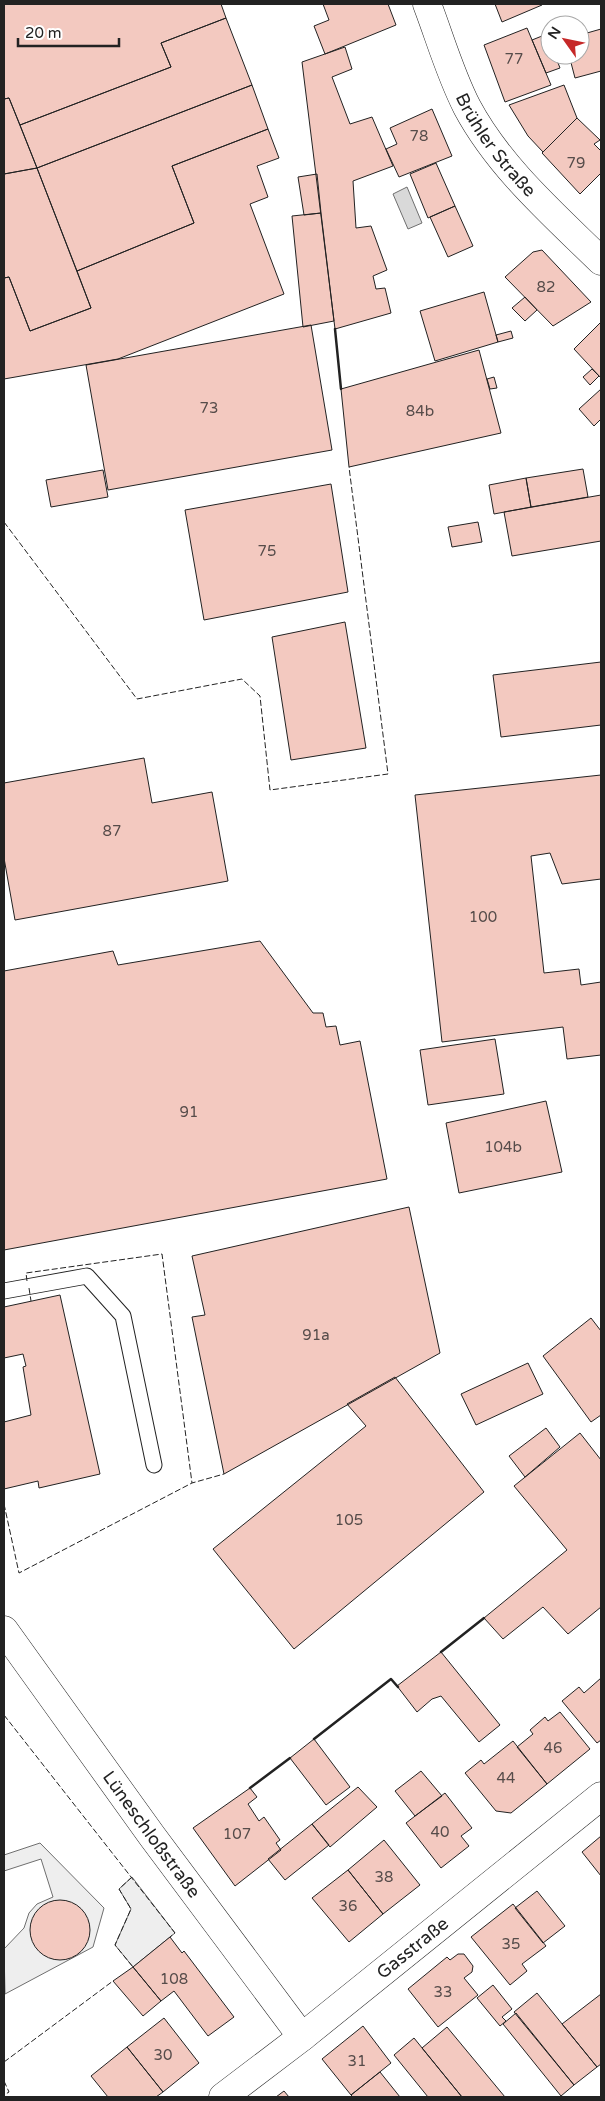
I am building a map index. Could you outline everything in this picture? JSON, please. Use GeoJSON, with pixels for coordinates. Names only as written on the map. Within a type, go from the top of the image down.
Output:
{"type":"FeatureCollection","features":[{"type":"Feature","properties":{"kind":"street","name":"Brühler Straße"},"geometry":{"type":"LineString","coordinates":[[427,4],[457,86],[480,128],[497,152],[533,194],[601,261]]}},
{"type":"Feature","properties":{"kind":"street","name":"Lüneschloßstraße"},"geometry":{"type":"LineString","coordinates":[[4,1630],[140,1820],[302,2037]]}},
{"type":"Feature","properties":{"kind":"street","name":"Gasstraße"},"geometry":{"type":"LineString","coordinates":[[223,2097],[302,2037],[601,1796]]}},
{"type":"Feature","properties":{"kind":"lane"},"geometry":{"type":"LineString","coordinates":[[4,1291],[87,1276],[123,1316],[154,1465]]}},
{"type":"Feature","properties":{"kind":"shaded area"},"geometry":{"type":"Polygon","coordinates":[[[407,187],[422,223],[408,229],[393,194],[407,187]]]}},
{"type":"Feature","properties":{"kind":"shaded area"},"geometry":{"type":"Polygon","coordinates":[[[40,1843],[104,1908],[93,1947],[5,1994],[4,1949],[24,1928],[29,1913],[37,1904],[53,1897],[41,1859],[4,1871],[4,1855],[40,1843]]]}},
{"type":"Feature","properties":{"kind":"shaded area"},"geometry":{"type":"Polygon","coordinates":[[[132,1877],[175,1933],[133,1967],[115,1945],[131,1909],[119,1889],[132,1877]]]}},
{"type":"Feature","properties":{"kind":"building"},"geometry":{"type":"Polygon","coordinates":[[[4,4],[221,4],[226,18],[161,43],[171,67],[20,125],[9,98],[4,99],[4,4]]]}},
{"type":"Feature","properties":{"kind":"building"},"geometry":{"type":"Polygon","coordinates":[[[323,4],[388,4],[396,25],[325,54],[314,26],[329,20],[323,4]]]}},
{"type":"Feature","properties":{"kind":"building"},"geometry":{"type":"Polygon","coordinates":[[[495,4],[541,4],[542,5],[502,22],[495,4]]]}},
{"type":"Feature","properties":{"kind":"building"},"geometry":{"type":"Polygon","coordinates":[[[226,18],[252,85],[37,168],[20,125],[171,67],[161,43],[226,18]]]}},
{"type":"Feature","properties":{"kind":"building"},"geometry":{"type":"Polygon","coordinates":[[[527,28],[540,59],[540,65],[543,65],[551,85],[505,102],[484,45],[527,28]]]}},
{"type":"Feature","properties":{"kind":"building"},"geometry":{"type":"Polygon","coordinates":[[[601,29],[601,71],[575,78],[572,65],[590,65],[590,32],[601,29]]]}},
{"type":"Feature","properties":{"kind":"building"},"geometry":{"type":"Polygon","coordinates":[[[540,37],[540,59],[532,40],[540,37]]]}},
{"type":"Feature","properties":{"kind":"building"},"geometry":{"type":"Polygon","coordinates":[[[345,47],[352,69],[332,77],[350,124],[372,117],[393,166],[353,181],[356,228],[371,226],[387,270],[373,276],[376,289],[385,288],[391,313],[335,329],[302,62],[345,47]]]}},
{"type":"Feature","properties":{"kind":"building"},"geometry":{"type":"Polygon","coordinates":[[[543,65],[559,65],[560,68],[546,73],[543,65]]]}},
{"type":"Feature","properties":{"kind":"building"},"geometry":{"type":"Polygon","coordinates":[[[252,85],[268,129],[172,166],[194,223],[77,271],[37,168],[252,85]]]}},
{"type":"Feature","properties":{"kind":"building"},"geometry":{"type":"Polygon","coordinates":[[[564,85],[577,118],[543,152],[528,136],[509,105],[564,85]]]}},
{"type":"Feature","properties":{"kind":"building"},"geometry":{"type":"Polygon","coordinates":[[[9,98],[37,168],[4,174],[4,99],[9,98]]]}},
{"type":"Feature","properties":{"kind":"building"},"geometry":{"type":"Polygon","coordinates":[[[432,109],[452,156],[399,177],[386,149],[397,144],[390,128],[432,109]]]}},
{"type":"Feature","properties":{"kind":"building"},"geometry":{"type":"Polygon","coordinates":[[[577,118],[600,140],[594,144],[601,151],[601,173],[580,194],[542,153],[577,118]]]}},
{"type":"Feature","properties":{"kind":"building"},"geometry":{"type":"Polygon","coordinates":[[[268,129],[279,158],[257,166],[268,197],[250,204],[284,294],[118,359],[4,379],[4,278],[9,277],[30,331],[91,308],[77,271],[194,223],[172,166],[268,129]]]}},
{"type":"Feature","properties":{"kind":"building"},"geometry":{"type":"Polygon","coordinates":[[[436,163],[455,206],[428,218],[410,174],[436,163]]]}},
{"type":"Feature","properties":{"kind":"building"},"geometry":{"type":"Polygon","coordinates":[[[37,168],[91,308],[30,331],[9,277],[4,278],[4,174],[37,168]]]}},
{"type":"Feature","properties":{"kind":"building"},"geometry":{"type":"Polygon","coordinates":[[[317,174],[321,213],[304,215],[298,177],[317,174]]]}},
{"type":"Feature","properties":{"kind":"building"},"geometry":{"type":"Polygon","coordinates":[[[455,206],[473,246],[448,257],[430,217],[455,206]]]}},
{"type":"Feature","properties":{"kind":"building"},"geometry":{"type":"Polygon","coordinates":[[[321,213],[334,321],[303,327],[292,216],[321,213]]]}},
{"type":"Feature","properties":{"kind":"building"},"geometry":{"type":"Polygon","coordinates":[[[542,250],[591,302],[553,326],[505,277],[533,252],[542,250]]]}},
{"type":"Feature","properties":{"kind":"building"},"geometry":{"type":"Polygon","coordinates":[[[484,292],[498,342],[435,361],[420,311],[484,292]]]}},
{"type":"Feature","properties":{"kind":"building"},"geometry":{"type":"Polygon","coordinates":[[[525,297],[537,310],[525,321],[512,308],[525,297]]]}},
{"type":"Feature","properties":{"kind":"building"},"geometry":{"type":"Polygon","coordinates":[[[601,322],[601,378],[574,349],[601,322]]]}},
{"type":"Feature","properties":{"kind":"building"},"geometry":{"type":"Polygon","coordinates":[[[311,325],[332,450],[108,490],[86,365],[311,325]]]}},
{"type":"Feature","properties":{"kind":"building"},"geometry":{"type":"Polygon","coordinates":[[[511,331],[513,338],[498,342],[496,335],[511,331]]]}},
{"type":"Feature","properties":{"kind":"building"},"geometry":{"type":"Polygon","coordinates":[[[479,350],[501,433],[349,467],[341,389],[479,350]]]}},
{"type":"Feature","properties":{"kind":"building"},"geometry":{"type":"Polygon","coordinates":[[[592,369],[599,376],[590,385],[583,377],[592,369]]]}},
{"type":"Feature","properties":{"kind":"building"},"geometry":{"type":"Polygon","coordinates":[[[494,377],[497,388],[490,389],[487,379],[494,377]]]}},
{"type":"Feature","properties":{"kind":"building"},"geometry":{"type":"Polygon","coordinates":[[[601,389],[601,419],[594,426],[579,409],[601,389]]]}},
{"type":"Feature","properties":{"kind":"building"},"geometry":{"type":"Polygon","coordinates":[[[583,469],[588,497],[531,507],[526,478],[583,469]]]}},
{"type":"Feature","properties":{"kind":"building"},"geometry":{"type":"Polygon","coordinates":[[[103,470],[108,497],[51,507],[46,480],[103,470]]]}},
{"type":"Feature","properties":{"kind":"building"},"geometry":{"type":"Polygon","coordinates":[[[526,478],[531,507],[494,514],[489,485],[526,478]]]}},
{"type":"Feature","properties":{"kind":"building"},"geometry":{"type":"Polygon","coordinates":[[[331,484],[348,592],[204,620],[185,510],[331,484]]]}},
{"type":"Feature","properties":{"kind":"building"},"geometry":{"type":"Polygon","coordinates":[[[601,495],[601,541],[512,556],[504,512],[601,495]]]}},
{"type":"Feature","properties":{"kind":"building"},"geometry":{"type":"Polygon","coordinates":[[[478,522],[482,542],[452,547],[448,527],[478,522]]]}},
{"type":"Feature","properties":{"kind":"building"},"geometry":{"type":"Polygon","coordinates":[[[345,622],[366,748],[291,760],[272,637],[345,622]]]}},
{"type":"Feature","properties":{"kind":"building"},"geometry":{"type":"Polygon","coordinates":[[[601,662],[601,725],[501,737],[493,675],[601,662]]]}},
{"type":"Feature","properties":{"kind":"building"},"geometry":{"type":"Polygon","coordinates":[[[144,758],[152,803],[212,792],[228,881],[15,920],[4,858],[4,783],[144,758]]]}},
{"type":"Feature","properties":{"kind":"building"},"geometry":{"type":"Polygon","coordinates":[[[601,775],[601,879],[562,884],[550,853],[531,856],[544,973],[579,969],[581,985],[601,982],[601,1055],[567,1059],[563,1027],[442,1042],[415,795],[601,775]]]}},
{"type":"Feature","properties":{"kind":"building"},"geometry":{"type":"Polygon","coordinates":[[[260,941],[313,1013],[323,1013],[326,1027],[336,1026],[340,1045],[360,1041],[387,1179],[4,1250],[4,971],[113,951],[118,965],[260,941]]]}},
{"type":"Feature","properties":{"kind":"building"},"geometry":{"type":"Polygon","coordinates":[[[495,1039],[504,1094],[428,1105],[420,1050],[495,1039]]]}},
{"type":"Feature","properties":{"kind":"building"},"geometry":{"type":"Polygon","coordinates":[[[546,1101],[562,1172],[459,1193],[446,1123],[546,1101]]]}},
{"type":"Feature","properties":{"kind":"building"},"geometry":{"type":"Polygon","coordinates":[[[409,1207],[440,1353],[224,1474],[192,1317],[205,1315],[192,1256],[409,1207]]]}},
{"type":"Feature","properties":{"kind":"building"},"geometry":{"type":"Polygon","coordinates":[[[60,1295],[100,1474],[39,1488],[38,1481],[4,1489],[4,1422],[31,1415],[23,1367],[26,1366],[23,1354],[4,1358],[4,1307],[60,1295]]]}},
{"type":"Feature","properties":{"kind":"building"},"geometry":{"type":"Polygon","coordinates":[[[591,1318],[601,1331],[601,1415],[591,1422],[543,1356],[591,1318]]]}},
{"type":"Feature","properties":{"kind":"building"},"geometry":{"type":"Polygon","coordinates":[[[528,1363],[543,1394],[476,1425],[461,1394],[528,1363]]]}},
{"type":"Feature","properties":{"kind":"building"},"geometry":{"type":"Polygon","coordinates":[[[395,1377],[484,1492],[294,1649],[213,1549],[366,1426],[347,1404],[395,1377]]]}},
{"type":"Feature","properties":{"kind":"building"},"geometry":{"type":"Polygon","coordinates":[[[546,1428],[560,1447],[525,1477],[509,1456],[546,1428]]]}},
{"type":"Feature","properties":{"kind":"building"},"geometry":{"type":"Polygon","coordinates":[[[580,1433],[601,1460],[601,1607],[568,1634],[543,1607],[503,1639],[484,1618],[567,1550],[514,1486],[580,1433]]]}},
{"type":"Feature","properties":{"kind":"building"},"geometry":{"type":"Polygon","coordinates":[[[441,1652],[500,1725],[479,1742],[441,1696],[432,1699],[417,1712],[397,1686],[441,1652]]]}},
{"type":"Feature","properties":{"kind":"building"},"geometry":{"type":"Polygon","coordinates":[[[601,1678],[601,1740],[597,1743],[562,1701],[579,1687],[584,1693],[601,1678]]]}},
{"type":"Feature","properties":{"kind":"building"},"geometry":{"type":"Polygon","coordinates":[[[560,1712],[590,1749],[547,1784],[517,1747],[533,1734],[530,1730],[545,1717],[548,1721],[560,1712]]]}},
{"type":"Feature","properties":{"kind":"building"},"geometry":{"type":"Polygon","coordinates":[[[314,1739],[350,1787],[326,1805],[290,1758],[314,1739]]]}},
{"type":"Feature","properties":{"kind":"building"},"geometry":{"type":"Polygon","coordinates":[[[513,1741],[547,1784],[511,1813],[496,1811],[465,1773],[481,1760],[484,1764],[513,1741]]]}},
{"type":"Feature","properties":{"kind":"building"},"geometry":{"type":"Polygon","coordinates":[[[421,1771],[442,1796],[415,1816],[395,1791],[421,1771]]]}},
{"type":"Feature","properties":{"kind":"building"},"geometry":{"type":"Polygon","coordinates":[[[358,1787],[377,1807],[330,1847],[312,1824],[358,1787]]]}},
{"type":"Feature","properties":{"kind":"building"},"geometry":{"type":"Polygon","coordinates":[[[250,1788],[257,1797],[248,1804],[259,1821],[264,1817],[280,1840],[276,1843],[281,1850],[235,1886],[193,1828],[250,1788]]]}},
{"type":"Feature","properties":{"kind":"building"},"geometry":{"type":"Polygon","coordinates":[[[445,1793],[472,1828],[461,1836],[469,1846],[441,1868],[406,1823],[445,1793]]]}},
{"type":"Feature","properties":{"kind":"building"},"geometry":{"type":"Polygon","coordinates":[[[312,1824],[329,1845],[285,1880],[268,1859],[312,1824]]]}},
{"type":"Feature","properties":{"kind":"building"},"geometry":{"type":"Polygon","coordinates":[[[601,1836],[601,1876],[582,1852],[601,1836]]]}},
{"type":"Feature","properties":{"kind":"building"},"geometry":{"type":"Polygon","coordinates":[[[384,1840],[420,1885],[383,1914],[348,1870],[384,1840]]]}},
{"type":"Feature","properties":{"kind":"building"},"geometry":{"type":"Polygon","coordinates":[[[348,1870],[383,1914],[349,1942],[312,1898],[348,1870]]]}},
{"type":"Feature","properties":{"kind":"building"},"geometry":{"type":"Polygon","coordinates":[[[537,1891],[565,1926],[543,1943],[515,1908],[537,1891]]]}},
{"type":"Feature","properties":{"kind":"building"},"geometry":{"type":"Polygon","coordinates":[[[54,1900],[66,1900],[77,1905],[85,1913],[90,1924],[88,1942],[77,1955],[66,1960],[54,1960],[43,1955],[35,1947],[30,1936],[30,1924],[35,1913],[43,1905],[54,1900]]]}},
{"type":"Feature","properties":{"kind":"building"},"geometry":{"type":"Polygon","coordinates":[[[513,1904],[546,1946],[522,1964],[527,1971],[510,1985],[471,1937],[513,1904]]]}},
{"type":"Feature","properties":{"kind":"building"},"geometry":{"type":"Polygon","coordinates":[[[170,1937],[182,1953],[184,1951],[234,2017],[208,2036],[174,1991],[161,2001],[133,1967],[170,1937]]]}},
{"type":"Feature","properties":{"kind":"building"},"geometry":{"type":"Polygon","coordinates":[[[458,1954],[464,1954],[473,1966],[472,1972],[464,1978],[478,1995],[438,2027],[408,1989],[447,1957],[450,1960],[458,1954]]]}},
{"type":"Feature","properties":{"kind":"building"},"geometry":{"type":"Polygon","coordinates":[[[133,1967],[161,2001],[143,2016],[113,1981],[133,1967]]]}},
{"type":"Feature","properties":{"kind":"building"},"geometry":{"type":"Polygon","coordinates":[[[493,1985],[512,2009],[502,2017],[506,2021],[500,2026],[477,1998],[493,1985]]]}},
{"type":"Feature","properties":{"kind":"building"},"geometry":{"type":"Polygon","coordinates":[[[537,1993],[597,2067],[574,2085],[514,2012],[537,1993]]]}},
{"type":"Feature","properties":{"kind":"building"},"geometry":{"type":"Polygon","coordinates":[[[601,1994],[601,2064],[597,2067],[562,2024],[601,1994]]]}},
{"type":"Feature","properties":{"kind":"building"},"geometry":{"type":"Polygon","coordinates":[[[516,2013],[574,2085],[561,2096],[503,2024],[516,2013]]]}},
{"type":"Feature","properties":{"kind":"building"},"geometry":{"type":"Polygon","coordinates":[[[164,2018],[199,2063],[163,2092],[127,2047],[164,2018]]]}},
{"type":"Feature","properties":{"kind":"building"},"geometry":{"type":"Polygon","coordinates":[[[363,2026],[391,2063],[351,2095],[322,2059],[363,2026]]]}},
{"type":"Feature","properties":{"kind":"building"},"geometry":{"type":"Polygon","coordinates":[[[447,2027],[505,2097],[462,2097],[422,2048],[447,2027]]]}},
{"type":"Feature","properties":{"kind":"building"},"geometry":{"type":"Polygon","coordinates":[[[414,2038],[462,2097],[428,2097],[394,2055],[414,2038]]]}},
{"type":"Feature","properties":{"kind":"building"},"geometry":{"type":"Polygon","coordinates":[[[127,2047],[163,2092],[156,2097],[108,2097],[91,2076],[127,2047]]]}},
{"type":"Feature","properties":{"kind":"building"},"geometry":{"type":"Polygon","coordinates":[[[380,2072],[400,2097],[353,2097],[351,2095],[380,2072]]]}},
{"type":"Feature","properties":{"kind":"building"},"geometry":{"type":"Polygon","coordinates":[[[284,2091],[289,2097],[276,2097],[284,2091]]]}},
{"type":"Feature","properties":{"kind":"fence"},"geometry":{"type":"LineString","coordinates":[[4,522],[137,699],[242,679],[260,696],[270,790],[388,774],[349,467]]}},
{"type":"Feature","properties":{"kind":"fence"},"geometry":{"type":"LineString","coordinates":[[27,1281],[26,1273],[162,1254],[192,1483],[224,1474]]}},
{"type":"Feature","properties":{"kind":"fence"},"geometry":{"type":"LineString","coordinates":[[29,1288],[31,1301]]}},
{"type":"Feature","properties":{"kind":"fence"},"geometry":{"type":"LineString","coordinates":[[4,1504],[19,1573],[192,1483]]}},
{"type":"Feature","properties":{"kind":"fence"},"geometry":{"type":"LineString","coordinates":[[4,1715],[175,1933],[170,1937]]}},
{"type":"Feature","properties":{"kind":"fence"},"geometry":{"type":"LineString","coordinates":[[132,1877],[119,1889],[131,1909],[115,1945],[133,1967]]}},
{"type":"Feature","properties":{"kind":"fence"},"geometry":{"type":"LineString","coordinates":[[4,2062],[113,1981]]}},
{"type":"Feature","properties":{"kind":"fence"},"geometry":{"type":"LineString","coordinates":[[4,2081],[9,2092],[4,2095]]}},
{"type":"Feature","properties":{"kind":"wall"},"geometry":{"type":"LineString","coordinates":[[335,329],[341,389]]}},
{"type":"Feature","properties":{"kind":"wall"},"geometry":{"type":"LineString","coordinates":[[441,1652],[484,1618]]}},
{"type":"Feature","properties":{"kind":"wall"},"geometry":{"type":"LineString","coordinates":[[314,1739],[391,1679],[398,1687]]}},
{"type":"Feature","properties":{"kind":"wall"},"geometry":{"type":"LineString","coordinates":[[250,1788],[290,1758]]}}]}
